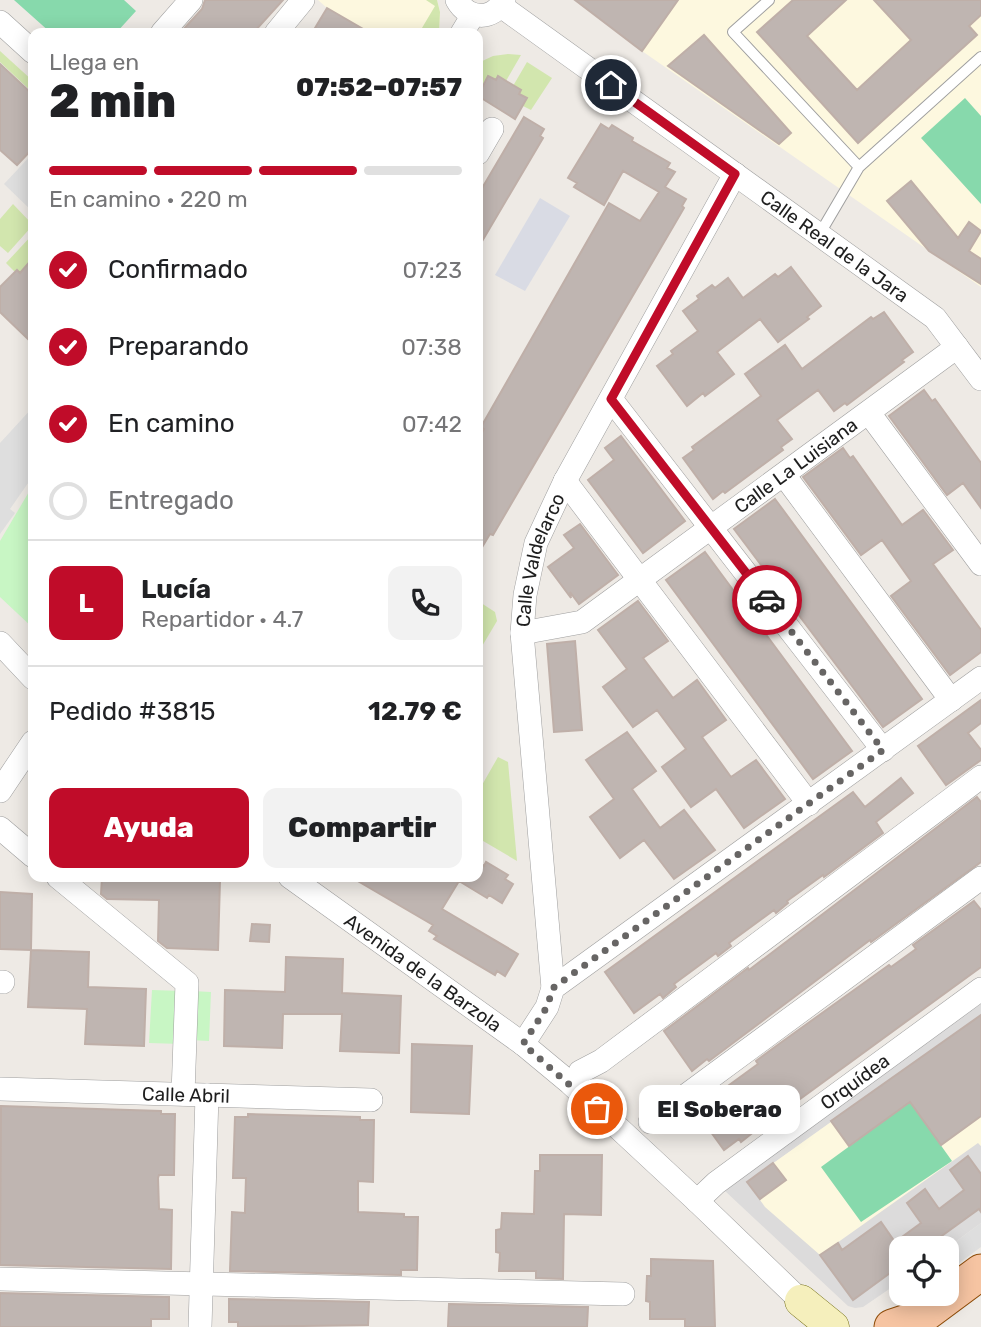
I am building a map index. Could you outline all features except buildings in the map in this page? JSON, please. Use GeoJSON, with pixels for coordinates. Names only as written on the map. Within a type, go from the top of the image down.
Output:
{"type":"FeatureCollection","features":[{"type":"Feature","properties":{"kind":"main road"},"geometry":{"type":"LineString","coordinates":[[909,1324],[981,1272]]}},
{"type":"Feature","properties":{"kind":"street"},"geometry":{"type":"LineString","coordinates":[[166,28],[191,0]]}},
{"type":"Feature","properties":{"kind":"street"},"geometry":{"type":"LineString","coordinates":[[279,28],[303,0]]}},
{"type":"Feature","properties":{"kind":"street"},"geometry":{"type":"LineString","coordinates":[[464,16],[488,15],[503,3]]}},
{"type":"Feature","properties":{"kind":"street","name":"Calle Real de la Jara"},"geometry":{"type":"LineString","coordinates":[[503,3],[934,318],[981,379]]}},
{"type":"Feature","properties":{"kind":"street"},"geometry":{"type":"LineString","coordinates":[[0,22],[28,47]]}},
{"type":"Feature","properties":{"kind":"street"},"geometry":{"type":"LineString","coordinates":[[483,144],[492,129]]}},
{"type":"Feature","properties":{"kind":"street","name":"Calle Valdelarco"},"geometry":{"type":"LineString","coordinates":[[553,988],[522,633],[525,595],[536,543],[565,481],[735,174]]}},
{"type":"Feature","properties":{"kind":"street","name":"Calle La Luisiana"},"geometry":{"type":"LineString","coordinates":[[522,633],[582,622],[957,347]]}},
{"type":"Feature","properties":{"kind":"street"},"geometry":{"type":"LineString","coordinates":[[611,399],[883,750]]}},
{"type":"Feature","properties":{"kind":"street"},"geometry":{"type":"LineString","coordinates":[[869,413],[981,564]]}},
{"type":"Feature","properties":{"kind":"street"},"geometry":{"type":"LineString","coordinates":[[784,475],[951,700]]}},
{"type":"Feature","properties":{"kind":"street"},"geometry":{"type":"LineString","coordinates":[[565,481],[808,804]]}},
{"type":"Feature","properties":{"kind":"street"},"geometry":{"type":"LineString","coordinates":[[0,643],[28,673]]}},
{"type":"Feature","properties":{"kind":"street"},"geometry":{"type":"LineString","coordinates":[[523,1044],[547,1007],[553,988],[981,678]]}},
{"type":"Feature","properties":{"kind":"street"},"geometry":{"type":"LineString","coordinates":[[0,792],[28,750]]}},
{"type":"Feature","properties":{"kind":"street"},"geometry":{"type":"LineString","coordinates":[[580,1072],[601,1061],[981,777]]}},
{"type":"Feature","properties":{"kind":"street"},"geometry":{"type":"LineString","coordinates":[[0,828],[28,852]]}},
{"type":"Feature","properties":{"kind":"street"},"geometry":{"type":"LineString","coordinates":[[650,1122],[981,878]]}},
{"type":"Feature","properties":{"kind":"street"},"geometry":{"type":"LineString","coordinates":[[64,882],[187,984],[183,1094]]}},
{"type":"Feature","properties":{"kind":"street","name":"Avenida de la Barzola"},"geometry":{"type":"LineString","coordinates":[[297,882],[523,1044],[570,1083],[697,1201],[801,1314],[833,1327]]}},
{"type":"Feature","properties":{"kind":"street","name":"Orquídea"},"geometry":{"type":"LineString","coordinates":[[697,1201],[716,1183],[981,989]]}},
{"type":"Feature","properties":{"kind":"street","name":"Calle Abril"},"geometry":{"type":"LineString","coordinates":[[0,1089],[371,1100]]}},
{"type":"Feature","properties":{"kind":"street"},"geometry":{"type":"LineString","coordinates":[[200,1327],[207,1095]]}},
{"type":"Feature","properties":{"kind":"street"},"geometry":{"type":"LineString","coordinates":[[0,1279],[623,1294]]}},
{"type":"Feature","properties":{"kind":"lane"},"geometry":{"type":"LineString","coordinates":[[769,0],[733,32],[859,167]]}},
{"type":"Feature","properties":{"kind":"lane"},"geometry":{"type":"LineString","coordinates":[[820,235],[859,167],[981,57]]}},
{"type":"Feature","properties":{"kind":"shaded area"},"geometry":{"type":"Polygon","coordinates":[[[318,0],[437,0],[439,28],[315,28],[327,8],[318,0]]]}},
{"type":"Feature","properties":{"kind":"shaded area"},"geometry":{"type":"Polygon","coordinates":[[[678,0],[981,0],[981,287],[642,51],[678,0]]]}},
{"type":"Feature","properties":{"kind":"shaded area"},"geometry":{"type":"Polygon","coordinates":[[[28,158],[28,207],[4,184],[28,158]]]}},
{"type":"Feature","properties":{"kind":"shaded area"},"geometry":{"type":"Polygon","coordinates":[[[540,198],[570,216],[525,291],[495,275],[540,198]]]}},
{"type":"Feature","properties":{"kind":"shaded area"},"geometry":{"type":"Polygon","coordinates":[[[28,412],[28,483],[10,509],[15,513],[0,534],[0,443],[28,412]]]}},
{"type":"Feature","properties":{"kind":"shaded area"},"geometry":{"type":"Polygon","coordinates":[[[981,997],[981,1015],[747,1182],[978,1142],[981,1146],[981,1223],[959,1239],[959,1236],[889,1236],[889,1289],[863,1307],[855,1308],[848,1306],[725,1191],[981,997]]]}},
{"type":"Feature","properties":{"kind":"shaded area"},"geometry":{"type":"Polygon","coordinates":[[[981,1015],[981,1146],[978,1143],[820,1255],[765,1207],[747,1182],[981,1015]]]}},
{"type":"Feature","properties":{"kind":"shaded area"},"geometry":{"type":"Polygon","coordinates":[[[981,1223],[981,1247],[959,1263],[959,1239],[981,1223]]]}},
{"type":"Feature","properties":{"kind":"green space"},"geometry":{"type":"Polygon","coordinates":[[[14,0],[124,0],[136,11],[121,28],[45,28],[14,0]]]}},
{"type":"Feature","properties":{"kind":"green space"},"geometry":{"type":"Polygon","coordinates":[[[426,0],[437,0],[439,28],[422,28],[435,6],[426,0]]]}},
{"type":"Feature","properties":{"kind":"green space"},"geometry":{"type":"Polygon","coordinates":[[[0,51],[28,76],[28,88],[0,62],[0,51]]]}},
{"type":"Feature","properties":{"kind":"green space"},"geometry":{"type":"Polygon","coordinates":[[[521,55],[506,81],[488,76],[483,84],[483,61],[493,56],[521,55]]]}},
{"type":"Feature","properties":{"kind":"green space"},"geometry":{"type":"Polygon","coordinates":[[[527,62],[552,78],[531,110],[523,106],[513,86],[527,62]]]}},
{"type":"Feature","properties":{"kind":"green space"},"geometry":{"type":"Polygon","coordinates":[[[965,98],[981,116],[981,204],[921,138],[965,98]]]}},
{"type":"Feature","properties":{"kind":"green space"},"geometry":{"type":"Polygon","coordinates":[[[13,204],[28,220],[28,231],[8,253],[0,246],[0,219],[13,204]]]}},
{"type":"Feature","properties":{"kind":"green space"},"geometry":{"type":"Polygon","coordinates":[[[28,239],[28,263],[20,272],[15,272],[6,263],[28,239]]]}},
{"type":"Feature","properties":{"kind":"green space"},"geometry":{"type":"Polygon","coordinates":[[[28,493],[28,623],[0,597],[0,541],[28,493]]]}},
{"type":"Feature","properties":{"kind":"green space"},"geometry":{"type":"Polygon","coordinates":[[[483,604],[495,612],[497,621],[483,645],[483,604]]]}},
{"type":"Feature","properties":{"kind":"green space"},"geometry":{"type":"Polygon","coordinates":[[[498,757],[508,762],[517,861],[483,841],[483,783],[498,757]]]}},
{"type":"Feature","properties":{"kind":"green space"},"geometry":{"type":"Polygon","coordinates":[[[152,990],[183,991],[181,1044],[149,1043],[152,990]]]}},
{"type":"Feature","properties":{"kind":"green space"},"geometry":{"type":"Polygon","coordinates":[[[192,991],[211,992],[209,1041],[190,1040],[192,991]]]}},
{"type":"Feature","properties":{"kind":"green space"},"geometry":{"type":"Polygon","coordinates":[[[910,1102],[952,1161],[861,1222],[821,1167],[910,1102]]]}},
{"type":"Feature","properties":{"kind":"way so far"},"geometry":{"type":"LineString","coordinates":[[597,1109],[523,1044],[547,1007],[553,988],[883,750],[767,600]]}},
{"type":"Feature","properties":{"kind":"place","name":"El Soberao"},"geometry":{"type":"Point","coordinates":[597,1109]}},
{"type":"Feature","properties":{"kind":"route"},"geometry":{"type":"LineString","coordinates":[[611,85],[735,174],[611,399],[767,600]]}}]}
